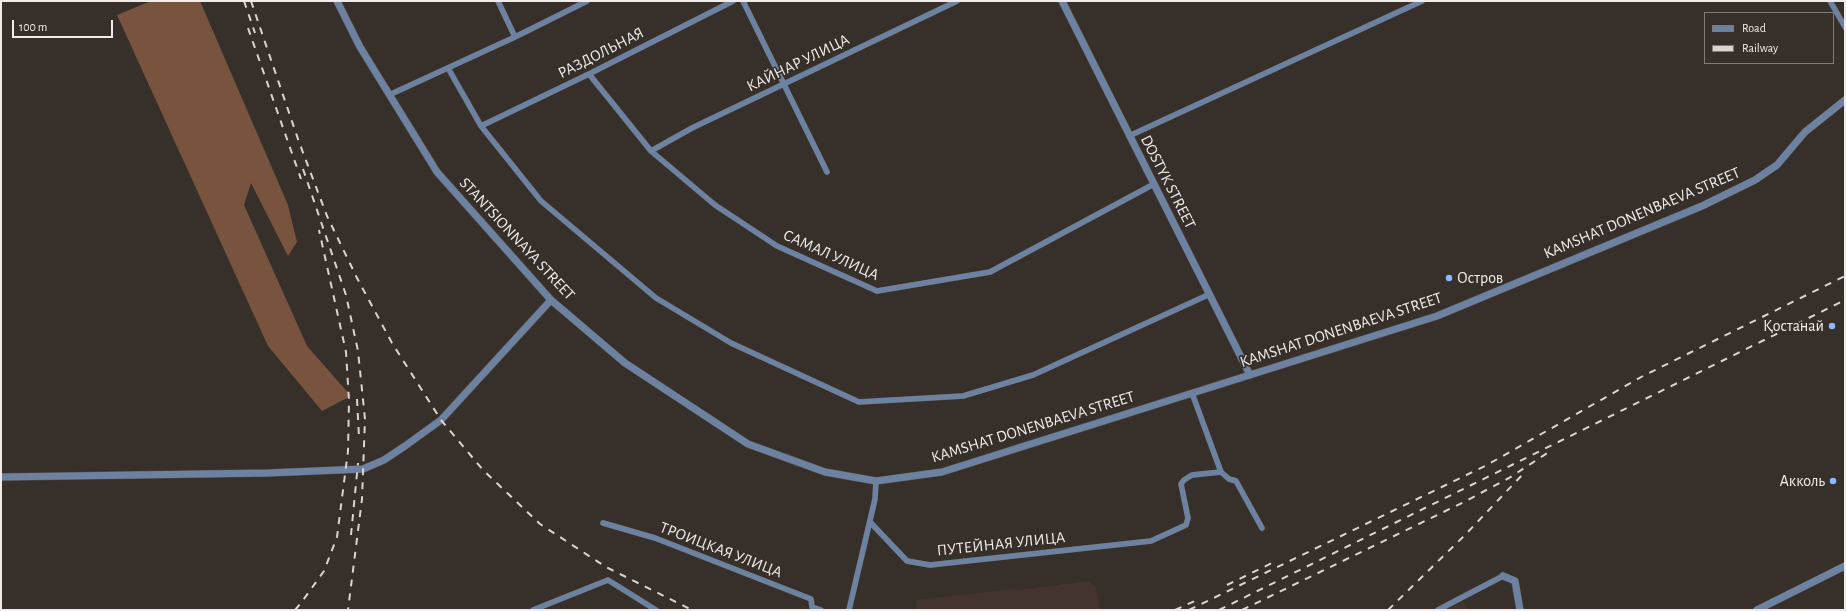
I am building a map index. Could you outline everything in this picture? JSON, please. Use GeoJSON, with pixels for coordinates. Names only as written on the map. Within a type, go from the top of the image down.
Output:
{"type":"FeatureCollection","features":[{"type":"Feature","properties":{"kind":"street","name":"STANTSIONNAYA STREET"},"geometry":{"type":"LineString","coordinates":[[337,1],[360,47],[437,172],[551,300],[625,363],[748,444],[825,472],[876,481]]}},
{"type":"Feature","properties":{"kind":"street"},"geometry":{"type":"LineString","coordinates":[[498,1],[515,37]]}},
{"type":"Feature","properties":{"kind":"street"},"geometry":{"type":"LineString","coordinates":[[389,95],[515,37],[587,1]]}},
{"type":"Feature","properties":{"kind":"street","name":"РАЗДОЛЬНАЯ"},"geometry":{"type":"LineString","coordinates":[[480,126],[589,74],[733,1]]}},
{"type":"Feature","properties":{"kind":"street"},"geometry":{"type":"LineString","coordinates":[[743,1],[827,172]]}},
{"type":"Feature","properties":{"kind":"street","name":"КАЙНАР УЛИЦА"},"geometry":{"type":"LineString","coordinates":[[651,151],[692,128],[957,1]]}},
{"type":"Feature","properties":{"kind":"street","name":"DOSTYK STREET"},"geometry":{"type":"LineString","coordinates":[[1062,1],[1250,375]]}},
{"type":"Feature","properties":{"kind":"street"},"geometry":{"type":"LineString","coordinates":[[1129,136],[1422,1]]}},
{"type":"Feature","properties":{"kind":"street"},"geometry":{"type":"LineString","coordinates":[[1830,1],[1845,27]]}},
{"type":"Feature","properties":{"kind":"street"},"geometry":{"type":"LineString","coordinates":[[448,68],[480,126],[541,201],[656,298],[730,343],[859,402],[963,396],[1033,375],[1210,294]]}},
{"type":"Feature","properties":{"kind":"street","name":"САМАЛ УЛИЦА"},"geometry":{"type":"LineString","coordinates":[[589,74],[651,151],[715,206],[777,246],[878,291],[990,272],[1154,184]]}},
{"type":"Feature","properties":{"kind":"street","name":"KAMSHAT DONENBAEVA STREET"},"geometry":{"type":"LineString","coordinates":[[876,481],[942,472],[1437,316],[1702,206],[1755,180],[1777,165],[1805,132],[1845,100]]}},
{"type":"Feature","properties":{"kind":"street"},"geometry":{"type":"LineString","coordinates":[[1,477],[268,473],[363,468],[384,460],[441,420],[551,300]]}},
{"type":"Feature","properties":{"kind":"street"},"geometry":{"type":"LineString","coordinates":[[1192,393],[1221,472],[1229,479],[1236,482],[1262,528]]}},
{"type":"Feature","properties":{"kind":"street","name":"ПУТЕЙНАЯ УЛИЦА"},"geometry":{"type":"LineString","coordinates":[[870,522],[907,561],[930,565],[1151,541],[1186,525],[1188,518],[1181,484],[1184,480],[1192,475],[1221,472]]}},
{"type":"Feature","properties":{"kind":"street"},"geometry":{"type":"LineString","coordinates":[[848,610],[875,499],[876,481]]}},
{"type":"Feature","properties":{"kind":"street","name":"ТРОИЦКАЯ УЛИЦА"},"geometry":{"type":"LineString","coordinates":[[602,523],[655,538],[811,599],[812,606],[821,610]]}},
{"type":"Feature","properties":{"kind":"street"},"geometry":{"type":"LineString","coordinates":[[1757,610],[1845,566]]}},
{"type":"Feature","properties":{"kind":"street"},"geometry":{"type":"LineString","coordinates":[[1438,610],[1503,576],[1515,581],[1520,610]]}},
{"type":"Feature","properties":{"kind":"street"},"geometry":{"type":"LineString","coordinates":[[533,610],[608,580],[656,610]]}},
{"type":"Feature","properties":{"kind":"shaded area"},"geometry":{"type":"Polygon","coordinates":[[[151,1],[200,1],[288,205],[297,242],[288,256],[251,183],[244,205],[307,346],[351,396],[322,411],[268,346],[117,15],[151,1]]]}},
{"type":"Feature","properties":{"kind":"shaded area"},"geometry":{"type":"Polygon","coordinates":[[[1088,581],[1096,587],[1100,610],[917,610],[916,600],[1012,589],[1018,590],[1088,581]]]}},
{"type":"Feature","properties":{"kind":"shaded area"},"geometry":{"type":"Polygon","coordinates":[[[1463,601],[1468,610],[1447,610],[1463,601]]]}},
{"type":"Feature","properties":{"kind":"railway"},"geometry":{"type":"LineString","coordinates":[[244,1],[255,33]]}},
{"type":"Feature","properties":{"kind":"railway"},"geometry":{"type":"LineString","coordinates":[[251,1],[299,142],[327,216],[357,278],[392,343],[441,420],[483,470],[540,524],[606,567],[692,610]]}},
{"type":"Feature","properties":{"kind":"railway"},"geometry":{"type":"LineString","coordinates":[[248,28],[301,179]]}},
{"type":"Feature","properties":{"kind":"railway"},"geometry":{"type":"LineString","coordinates":[[303,169],[346,295],[358,351],[365,419],[362,499],[348,610]]}},
{"type":"Feature","properties":{"kind":"railway"},"geometry":{"type":"LineString","coordinates":[[295,610],[324,571],[337,537],[348,451],[349,401],[346,352],[319,230]]}},
{"type":"Feature","properties":{"kind":"railway"},"geometry":{"type":"LineString","coordinates":[[1189,610],[1487,465],[1643,376],[1845,276]]}},
{"type":"Feature","properties":{"kind":"railway"},"geometry":{"type":"LineString","coordinates":[[1219,610],[1845,300]]}},
{"type":"Feature","properties":{"kind":"railway"},"geometry":{"type":"LineString","coordinates":[[357,399],[359,437]]}},
{"type":"Feature","properties":{"kind":"railway"},"geometry":{"type":"LineString","coordinates":[[1242,610],[1464,502],[1509,478],[1552,450]]}},
{"type":"Feature","properties":{"kind":"railway"},"geometry":{"type":"LineString","coordinates":[[351,535],[358,463]]}},
{"type":"Feature","properties":{"kind":"railway"},"geometry":{"type":"LineString","coordinates":[[1388,610],[1465,535],[1524,473]]}},
{"type":"Feature","properties":{"kind":"railway"},"geometry":{"type":"LineString","coordinates":[[1227,585],[1274,562]]}},
{"type":"Feature","properties":{"kind":"railway"},"geometry":{"type":"LineString","coordinates":[[1175,610],[1197,600]]}},
{"type":"Feature","properties":{"kind":"place","name":"Остров"},"geometry":{"type":"Point","coordinates":[1449,278]}},
{"type":"Feature","properties":{"kind":"place","name":"Қостанай"},"geometry":{"type":"Point","coordinates":[1832,326]}},
{"type":"Feature","properties":{"kind":"place","name":"Акколь"},"geometry":{"type":"Point","coordinates":[1833,481]}}]}
